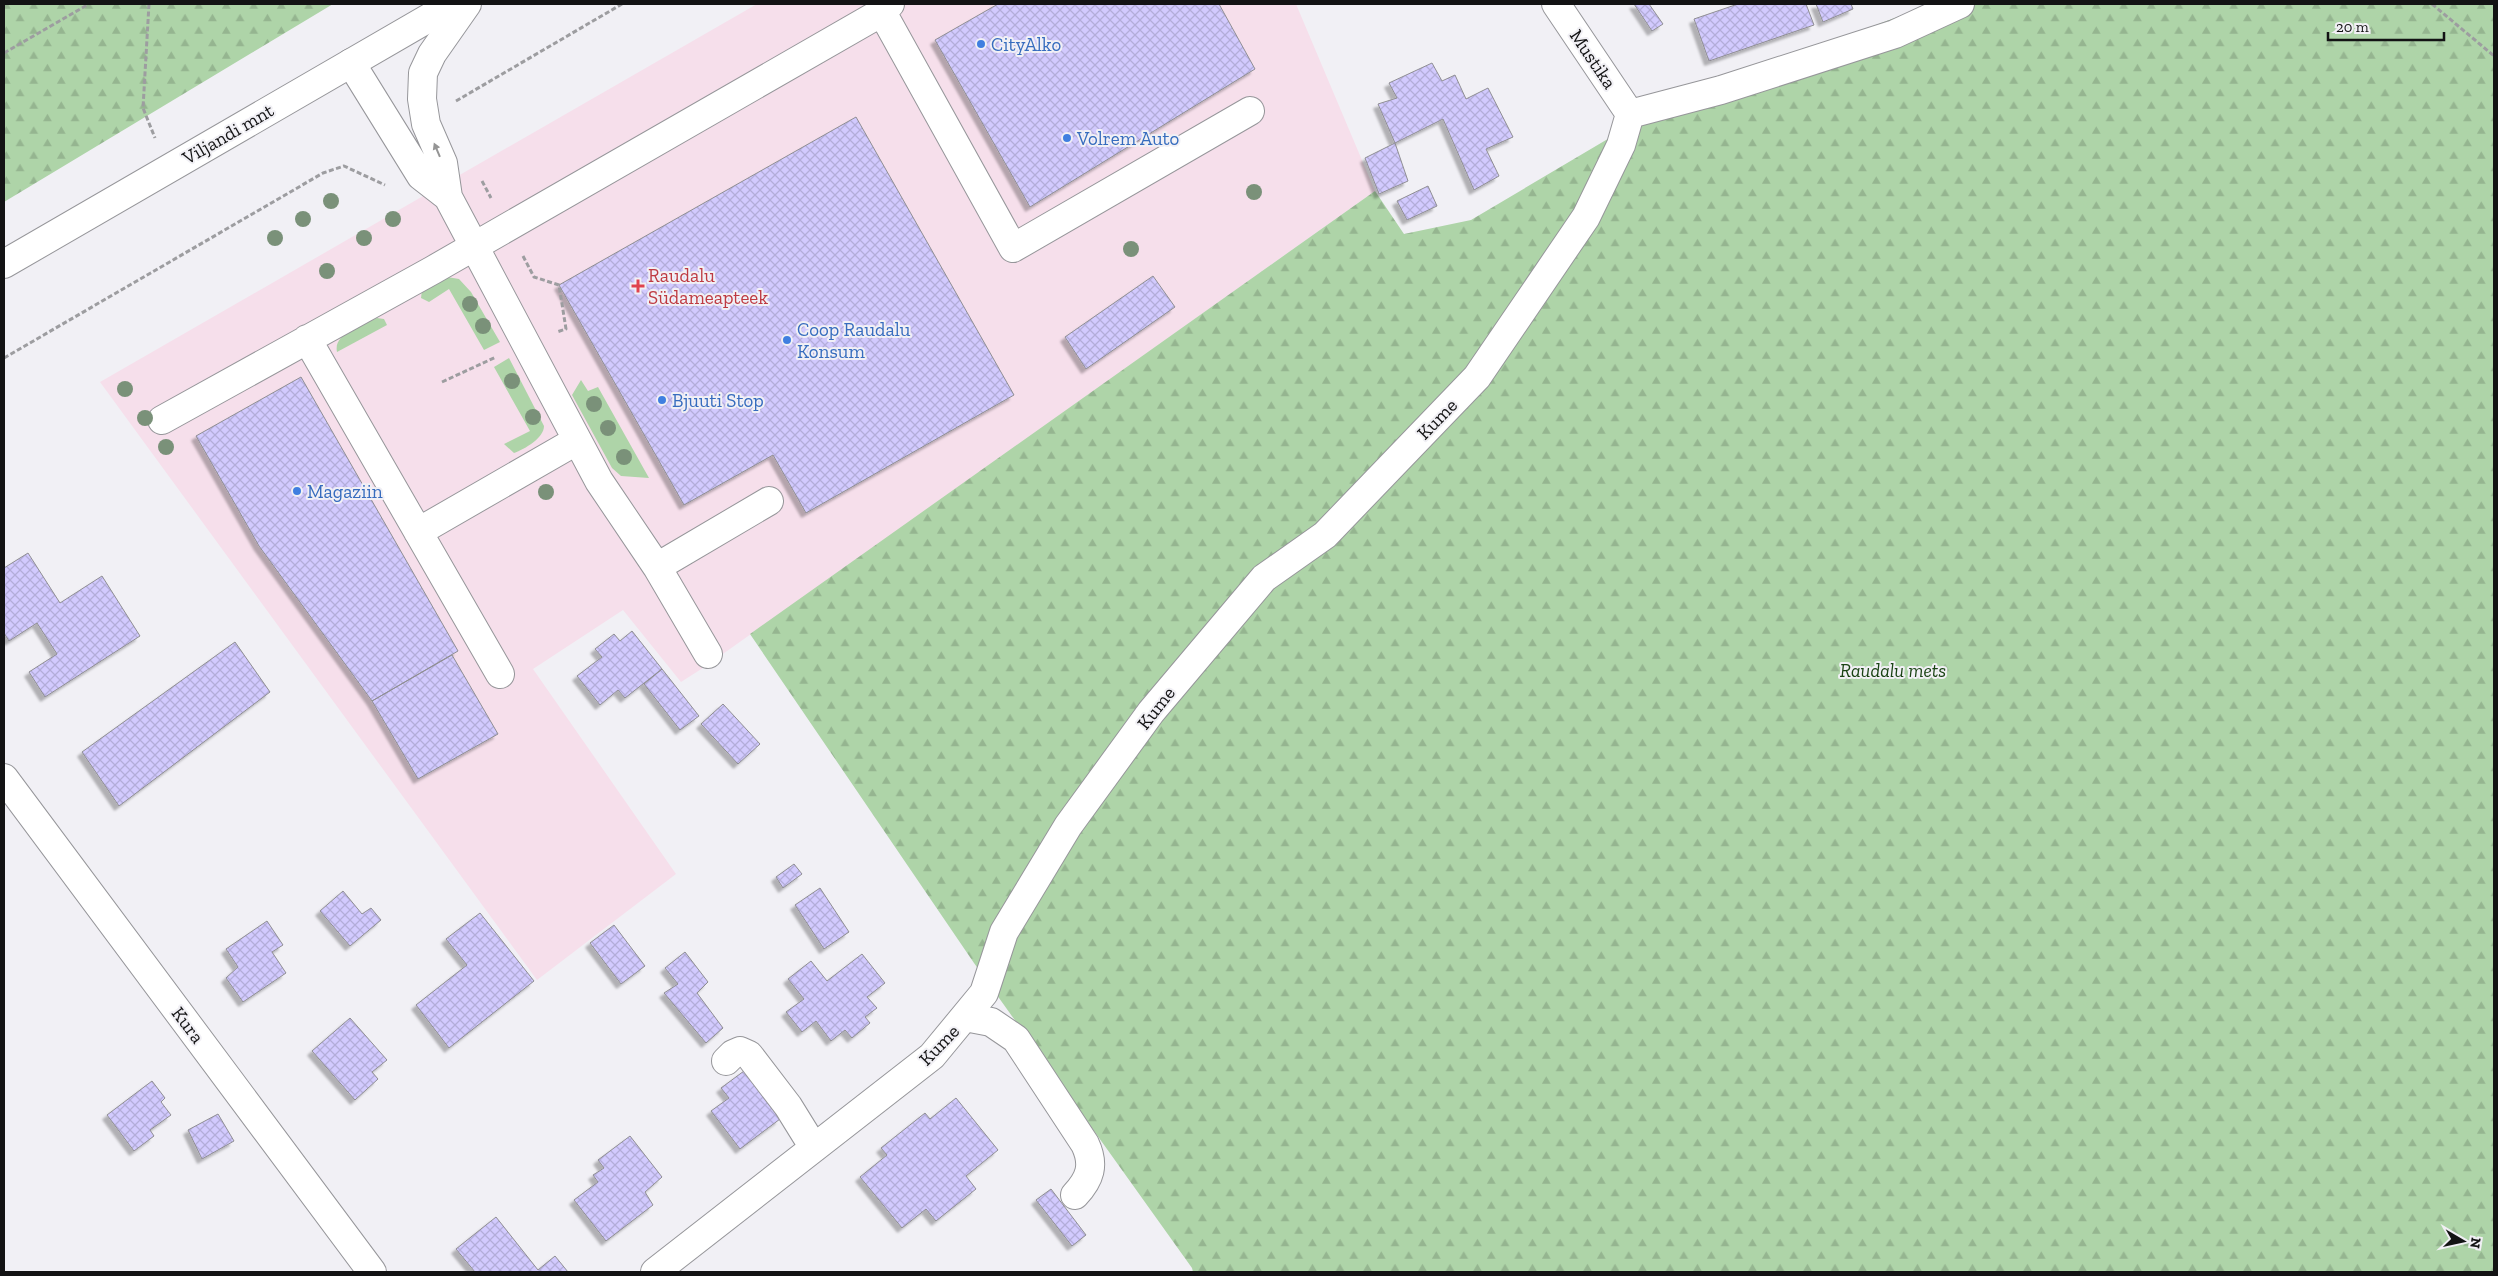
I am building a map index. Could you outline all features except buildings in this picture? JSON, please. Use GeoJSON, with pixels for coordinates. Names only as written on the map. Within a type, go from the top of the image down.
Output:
{"type":"FeatureCollection","features":[{"type":"Feature","properties":{"kind":"street","name":"Viljandi mnt"},"geometry":{"type":"LineString","coordinates":[[4,264],[452,4]]}},
{"type":"Feature","properties":{"kind":"street"},"geometry":{"type":"LineString","coordinates":[[467,4],[432,54],[423,73],[422,99],[426,124],[443,163],[448,197],[598,481],[657,567],[708,654]]}},
{"type":"Feature","properties":{"kind":"street","name":"Mustika"},"geometry":{"type":"LineString","coordinates":[[1556,4],[1630,114]]}},
{"type":"Feature","properties":{"kind":"street"},"geometry":{"type":"LineString","coordinates":[[1630,114],[1721,90],[1894,34],[1960,4]]}},
{"type":"Feature","properties":{"kind":"street"},"geometry":{"type":"LineString","coordinates":[[162,420],[474,246],[886,8],[1013,248],[1250,111]]}},
{"type":"Feature","properties":{"kind":"street"},"geometry":{"type":"LineString","coordinates":[[351,63],[421,176],[448,197]]}},
{"type":"Feature","properties":{"kind":"street","name":"Kume"},"geometry":{"type":"LineString","coordinates":[[655,1272],[932,1056],[965,1017],[984,993],[1004,932],[1068,826],[1151,712],[1264,578],[1326,535],[1477,377],[1586,216],[1621,145],[1630,114]]}},
{"type":"Feature","properties":{"kind":"street"},"geometry":{"type":"LineString","coordinates":[[307,339],[500,674]]}},
{"type":"Feature","properties":{"kind":"street"},"geometry":{"type":"LineString","coordinates":[[418,532],[576,441]]}},
{"type":"Feature","properties":{"kind":"street"},"geometry":{"type":"LineString","coordinates":[[657,567],[769,501]]}},
{"type":"Feature","properties":{"kind":"street","name":"Kura"},"geometry":{"type":"LineString","coordinates":[[4,778],[372,1272]]}},
{"type":"Feature","properties":{"kind":"street"},"geometry":{"type":"LineString","coordinates":[[965,1017],[991,1022],[1016,1039],[1084,1144],[1091,1158],[1090,1170],[1087,1180],[1074,1195]]}},
{"type":"Feature","properties":{"kind":"street"},"geometry":{"type":"LineString","coordinates":[[726,1061],[733,1054],[740,1051],[750,1055],[788,1106],[814,1148]]}},
{"type":"Feature","properties":{"kind":"path"},"geometry":{"type":"LineString","coordinates":[[4,53],[89,4]]}},
{"type":"Feature","properties":{"kind":"path"},"geometry":{"type":"LineString","coordinates":[[149,4],[143,108],[167,170]]}},
{"type":"Feature","properties":{"kind":"path"},"geometry":{"type":"LineString","coordinates":[[454,111],[456,102],[470,92],[622,4]]}},
{"type":"Feature","properties":{"kind":"path"},"geometry":{"type":"LineString","coordinates":[[2432,4],[2494,56]]}},
{"type":"Feature","properties":{"kind":"path"},"geometry":{"type":"LineString","coordinates":[[4,358],[323,173],[344,166],[389,186],[403,186],[421,176]]}},
{"type":"Feature","properties":{"kind":"shaded area"},"geometry":{"type":"Polygon","coordinates":[[[757,4],[1296,4],[1375,191],[681,682],[623,610],[533,669],[676,874],[537,980],[100,382],[757,4]]]}},
{"type":"Feature","properties":{"kind":"green space"},"geometry":{"type":"Polygon","coordinates":[[[4,4],[333,4],[4,202],[4,4]]]}},
{"type":"Feature","properties":{"kind":"green space","name":"Raudalu mets"},"geometry":{"type":"Polygon","coordinates":[[[1932,4],[2494,4],[2494,1272],[1193,1272],[974,963],[750,634],[1375,191],[1404,234],[1471,220],[1672,101],[1932,4]]]}},
{"type":"Feature","properties":{"kind":"green space"},"geometry":{"type":"Polygon","coordinates":[[[447,277],[459,279],[471,292],[500,342],[484,350],[449,289],[429,302],[421,298],[422,290],[447,277]]]}},
{"type":"Feature","properties":{"kind":"green space"},"geometry":{"type":"Polygon","coordinates":[[[377,318],[384,319],[387,325],[337,352],[337,345],[344,335],[350,330],[377,318]]]}},
{"type":"Feature","properties":{"kind":"green space"},"geometry":{"type":"Polygon","coordinates":[[[509,358],[544,426],[541,435],[537,439],[514,453],[504,444],[530,431],[494,367],[509,358]]]}},
{"type":"Feature","properties":{"kind":"green space"},"geometry":{"type":"Polygon","coordinates":[[[581,380],[588,391],[598,387],[649,478],[621,476],[612,468],[572,395],[581,380]]]}},
{"type":"Feature","properties":{"kind":"place","name":"CityAlko"},"geometry":{"type":"Point","coordinates":[981,44]}},
{"type":"Feature","properties":{"kind":"place","name":"Volrem Auto"},"geometry":{"type":"Point","coordinates":[1067,138]}},
{"type":"Feature","properties":{"kind":"place","name":"Raudalu Südameapteek"},"geometry":{"type":"Point","coordinates":[638,286]}},
{"type":"Feature","properties":{"kind":"place","name":"Coop Raudalu Konsum"},"geometry":{"type":"Point","coordinates":[787,340]}},
{"type":"Feature","properties":{"kind":"place","name":"Bjuuti Stop"},"geometry":{"type":"Point","coordinates":[662,400]}},
{"type":"Feature","properties":{"kind":"place","name":"Magaziin"},"geometry":{"type":"Point","coordinates":[297,491]}}]}
